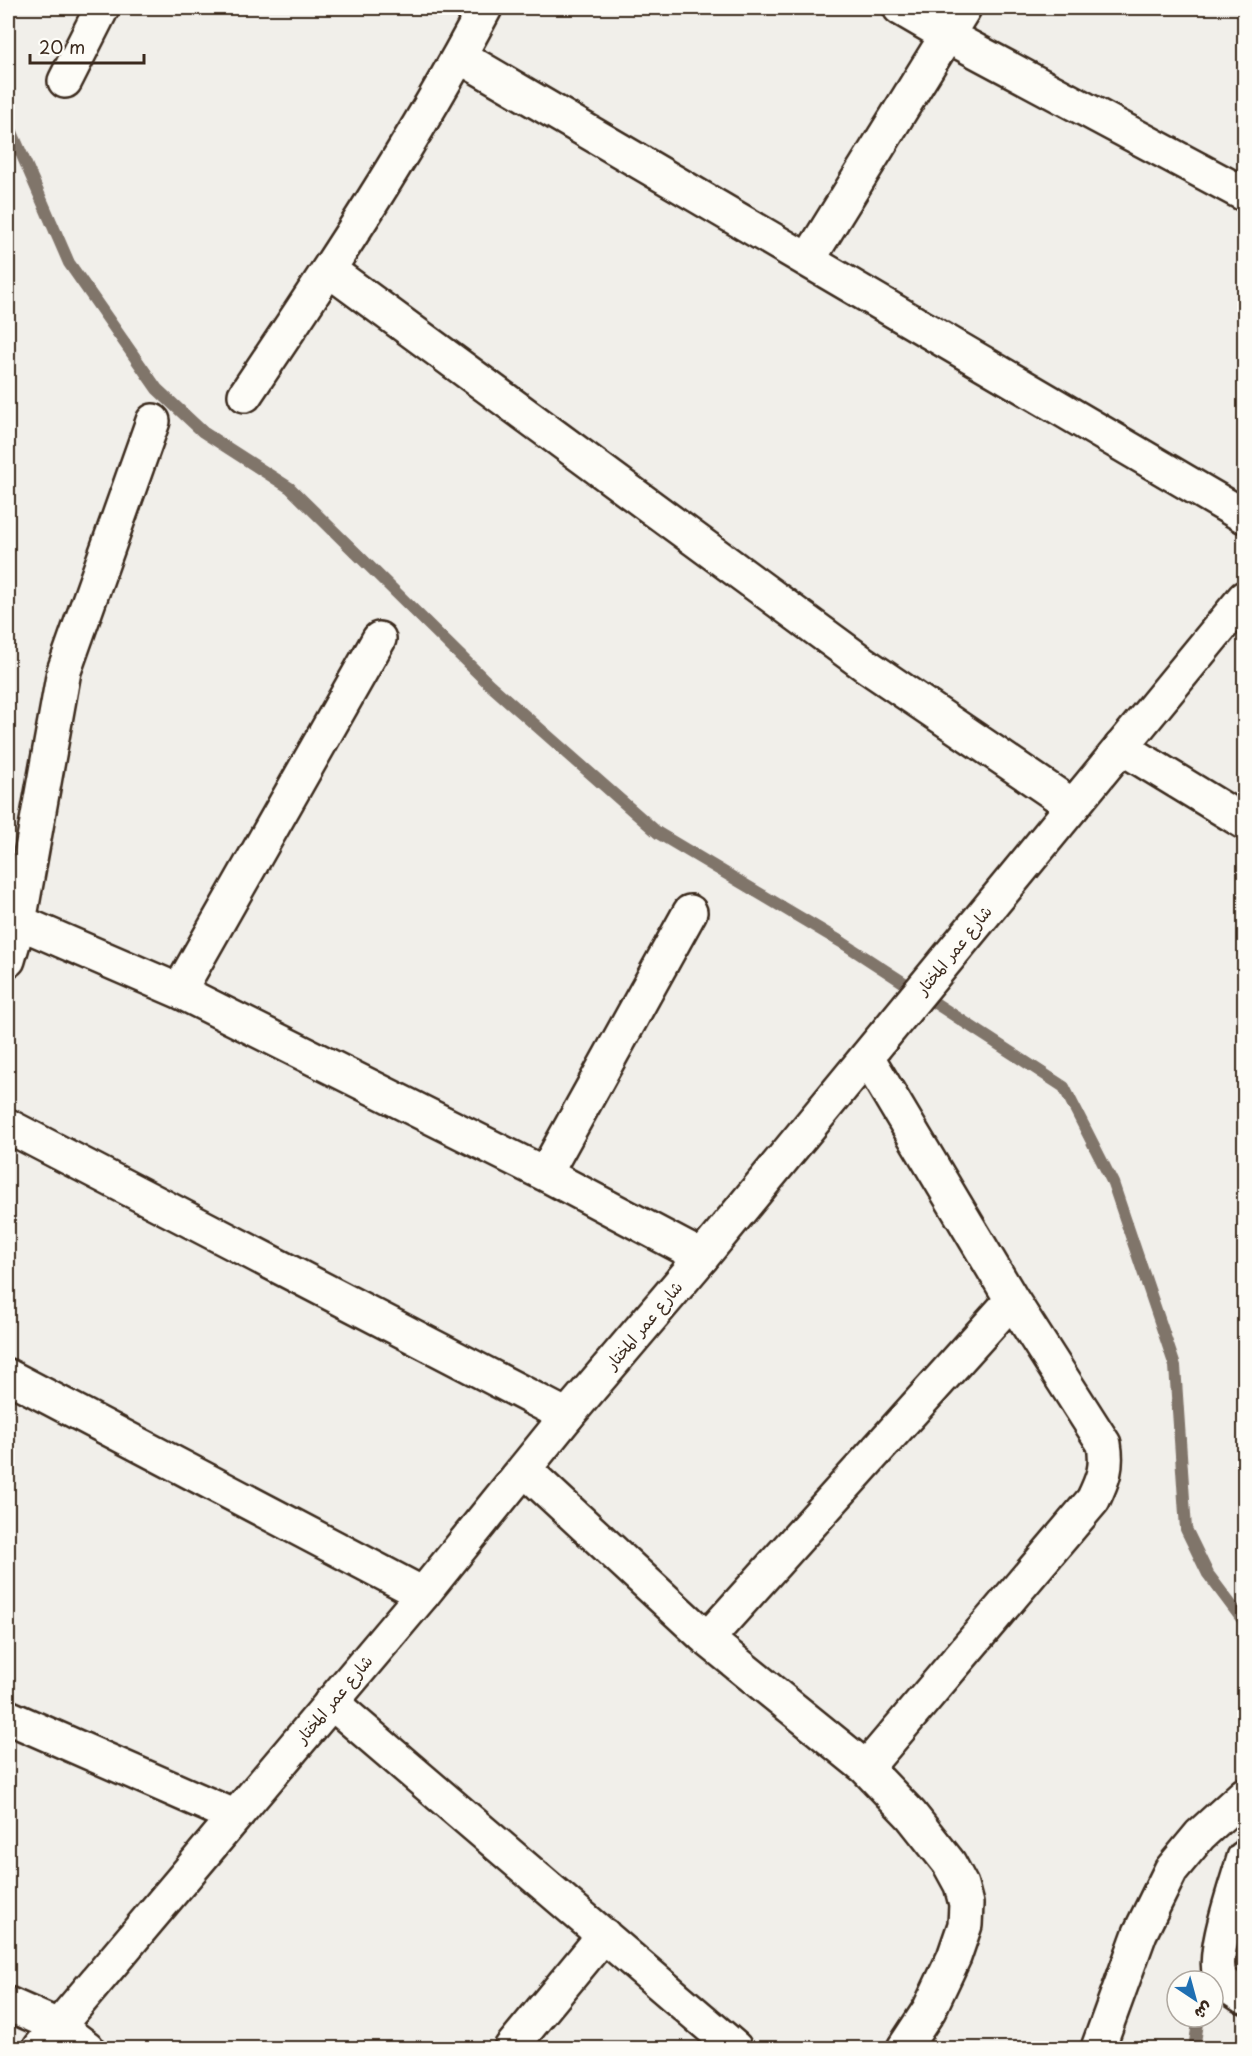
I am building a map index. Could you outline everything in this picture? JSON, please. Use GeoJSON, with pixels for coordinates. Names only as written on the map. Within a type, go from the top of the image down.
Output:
{"type":"FeatureCollection","features":[{"type":"Feature","properties":{"kind":"street"},"geometry":{"type":"LineString","coordinates":[[65,81],[102,8]]}},
{"type":"Feature","properties":{"kind":"street"},"geometry":{"type":"LineString","coordinates":[[245,395],[400,159],[485,8]]}},
{"type":"Feature","properties":{"kind":"street"},"geometry":{"type":"LineString","coordinates":[[900,8],[948,36],[1245,194]]}},
{"type":"Feature","properties":{"kind":"street"},"geometry":{"type":"LineString","coordinates":[[808,260],[964,8]]}},
{"type":"Feature","properties":{"kind":"street"},"geometry":{"type":"LineString","coordinates":[[459,56],[1245,516]]}},
{"type":"Feature","properties":{"kind":"street"},"geometry":{"type":"LineString","coordinates":[[329,270],[864,664],[1073,806]]}},
{"type":"Feature","properties":{"kind":"street"},"geometry":{"type":"LineString","coordinates":[[8,960],[19,922],[64,670],[153,421]]}},
{"type":"Feature","properties":{"kind":"street","name":"شارع عمر المختار"},"geometry":{"type":"LineString","coordinates":[[49,2037],[423,1594],[567,1416],[702,1257],[1245,598]]}},
{"type":"Feature","properties":{"kind":"street"},"geometry":{"type":"LineString","coordinates":[[179,991],[379,639]]}},
{"type":"Feature","properties":{"kind":"street"},"geometry":{"type":"LineString","coordinates":[[1121,747],[1245,822]]}},
{"type":"Feature","properties":{"kind":"street"},"geometry":{"type":"LineString","coordinates":[[546,1174],[690,912]]}},
{"type":"Feature","properties":{"kind":"street"},"geometry":{"type":"LineString","coordinates":[[19,922],[179,991],[546,1174],[702,1257]]}},
{"type":"Feature","properties":{"kind":"street"},"geometry":{"type":"LineString","coordinates":[[866,1768],[1093,1500],[1104,1478],[1107,1459],[1104,1444],[1012,1300],[867,1057]]}},
{"type":"Feature","properties":{"kind":"street"},"geometry":{"type":"LineString","coordinates":[[8,1126],[567,1416]]}},
{"type":"Feature","properties":{"kind":"street"},"geometry":{"type":"LineString","coordinates":[[707,1639],[1012,1300]]}},
{"type":"Feature","properties":{"kind":"street"},"geometry":{"type":"LineString","coordinates":[[8,1376],[423,1594]]}},
{"type":"Feature","properties":{"kind":"street"},"geometry":{"type":"LineString","coordinates":[[525,1470],[707,1639],[866,1768],[911,1815],[949,1863],[961,1885],[966,1904],[965,1925],[954,1957],[929,2010],[904,2049]]}},
{"type":"Feature","properties":{"kind":"street"},"geometry":{"type":"LineString","coordinates":[[331,1702],[735,2049]]}},
{"type":"Feature","properties":{"kind":"street"},"geometry":{"type":"LineString","coordinates":[[8,1717],[234,1816]]}},
{"type":"Feature","properties":{"kind":"street"},"geometry":{"type":"LineString","coordinates":[[1098,2049],[1140,1933],[1171,1870],[1200,1835],[1245,1795]]}},
{"type":"Feature","properties":{"kind":"street"},"geometry":{"type":"LineString","coordinates":[[1245,1858],[1220,1941],[1218,1966],[1221,1980],[1245,1997]]}},
{"type":"Feature","properties":{"kind":"street"},"geometry":{"type":"LineString","coordinates":[[511,2049],[604,1935]]}},
{"type":"Feature","properties":{"kind":"street"},"geometry":{"type":"LineString","coordinates":[[8,2004],[49,2037],[87,2049]]}},
{"type":"Feature","properties":{"kind":"waterway"},"geometry":{"type":"LineString","coordinates":[[8,123],[69,263],[157,389],[203,432],[290,488],[489,684],[658,833],[843,943],[1064,1087],[1113,1183],[1175,1366],[1186,1529],[1208,1574],[1244,1622]]}},
{"type":"Feature","properties":{"kind":"waterway"},"geometry":{"type":"LineString","coordinates":[[1236,1856],[1244,1833]]}},
{"type":"Feature","properties":{"kind":"waterway"},"geometry":{"type":"LineString","coordinates":[[1194,2048],[1197,2029]]}}]}
